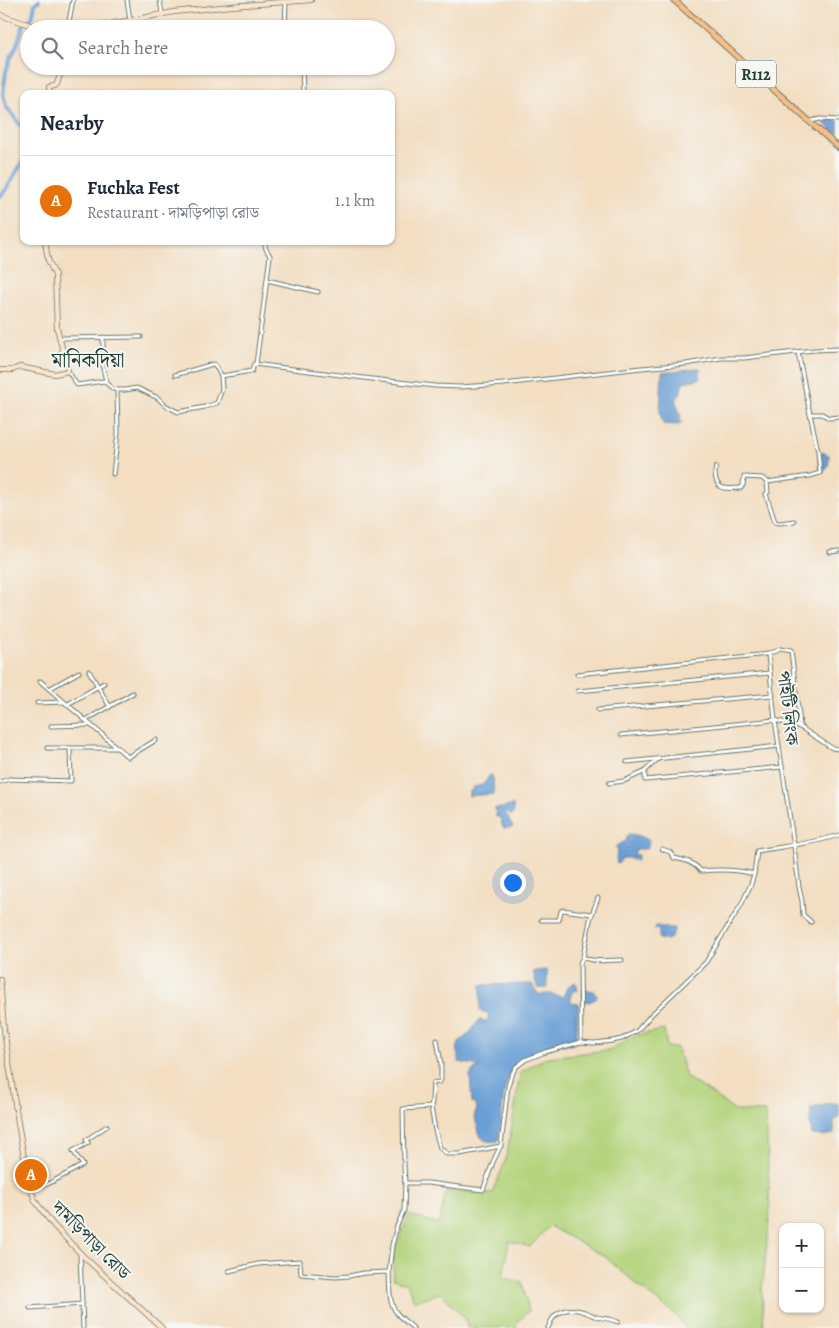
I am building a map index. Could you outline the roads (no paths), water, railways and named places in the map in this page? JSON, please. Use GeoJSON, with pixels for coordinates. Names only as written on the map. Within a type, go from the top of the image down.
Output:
{"type":"FeatureCollection","features":[{"type":"Feature","properties":{"kind":"main road"},"geometry":{"type":"LineString","coordinates":[[130,20],[231,6],[311,0]]}},
{"type":"Feature","properties":{"kind":"main road","name":"R112"},"geometry":{"type":"LineString","coordinates":[[674,0],[839,148]]}},
{"type":"Feature","properties":{"kind":"main road"},"geometry":{"type":"LineString","coordinates":[[0,15],[20,22]]}},
{"type":"Feature","properties":{"kind":"main road"},"geometry":{"type":"LineString","coordinates":[[49,90],[49,87],[57,84],[60,75]]}},
{"type":"Feature","properties":{"kind":"main road"},"geometry":{"type":"LineString","coordinates":[[0,370],[12,370],[20,367],[55,374],[68,371],[56,323],[55,275],[48,260],[46,245]]}},
{"type":"Feature","properties":{"kind":"main road","name":"দামড়িপাড়া রোড"},"geometry":{"type":"LineString","coordinates":[[0,979],[4,1030],[24,1156],[35,1201],[45,1215],[80,1252],[162,1328]]}},
{"type":"Feature","properties":{"kind":"street"},"geometry":{"type":"LineString","coordinates":[[69,20],[73,0]]}},
{"type":"Feature","properties":{"kind":"street"},"geometry":{"type":"LineString","coordinates":[[127,0],[130,20]]}},
{"type":"Feature","properties":{"kind":"street"},"geometry":{"type":"LineString","coordinates":[[160,0],[162,15]]}},
{"type":"Feature","properties":{"kind":"street"},"geometry":{"type":"LineString","coordinates":[[285,20],[286,2]]}},
{"type":"Feature","properties":{"kind":"street"},"geometry":{"type":"LineString","coordinates":[[302,75],[303,90]]}},
{"type":"Feature","properties":{"kind":"street"},"geometry":{"type":"LineString","coordinates":[[810,121],[820,119],[839,120]]}},
{"type":"Feature","properties":{"kind":"street"},"geometry":{"type":"LineString","coordinates":[[221,376],[252,371],[254,364],[256,364],[270,256],[265,245]]}},
{"type":"Feature","properties":{"kind":"street"},"geometry":{"type":"LineString","coordinates":[[267,280],[318,292]]}},
{"type":"Feature","properties":{"kind":"street"},"geometry":{"type":"LineString","coordinates":[[103,337],[103,368],[106,381],[113,389],[137,388],[158,398],[165,405],[178,412],[217,402],[222,389],[221,376],[215,365],[175,375]]}},
{"type":"Feature","properties":{"kind":"street"},"geometry":{"type":"LineString","coordinates":[[59,338],[141,337]]}},
{"type":"Feature","properties":{"kind":"street"},"geometry":{"type":"LineString","coordinates":[[256,364],[434,386],[460,387],[686,364],[721,358],[744,358],[839,349]]}},
{"type":"Feature","properties":{"kind":"street"},"geometry":{"type":"LineString","coordinates":[[767,482],[820,473],[818,451],[798,352]]}},
{"type":"Feature","properties":{"kind":"street"},"geometry":{"type":"LineString","coordinates":[[68,371],[78,385],[106,381]]}},
{"type":"Feature","properties":{"kind":"street"},"geometry":{"type":"LineString","coordinates":[[113,474],[118,433],[117,390]]}},
{"type":"Feature","properties":{"kind":"street"},"geometry":{"type":"LineString","coordinates":[[810,414],[822,414],[829,418],[839,417]]}},
{"type":"Feature","properties":{"kind":"street"},"geometry":{"type":"LineString","coordinates":[[716,467],[715,476],[719,486],[722,488],[741,488],[744,477],[762,478],[767,482],[768,492],[766,494],[774,522],[794,521]]}},
{"type":"Feature","properties":{"kind":"street"},"geometry":{"type":"LineString","coordinates":[[830,552],[839,551]]}},
{"type":"Feature","properties":{"kind":"street"},"geometry":{"type":"LineString","coordinates":[[768,654],[780,649],[791,651],[800,727]]}},
{"type":"Feature","properties":{"kind":"street","name":"পাইটি লিংক"},"geometry":{"type":"LineString","coordinates":[[578,674],[768,654],[775,720],[803,915],[811,922]]}},
{"type":"Feature","properties":{"kind":"street"},"geometry":{"type":"LineString","coordinates":[[89,671],[110,706]]}},
{"type":"Feature","properties":{"kind":"street"},"geometry":{"type":"LineString","coordinates":[[49,689],[79,672]]}},
{"type":"Feature","properties":{"kind":"street"},"geometry":{"type":"LineString","coordinates":[[578,691],[770,673]]}},
{"type":"Feature","properties":{"kind":"street"},"geometry":{"type":"LineString","coordinates":[[40,681],[128,757],[156,740]]}},
{"type":"Feature","properties":{"kind":"street"},"geometry":{"type":"LineString","coordinates":[[37,703],[66,703],[104,683]]}},
{"type":"Feature","properties":{"kind":"street"},"geometry":{"type":"LineString","coordinates":[[86,720],[133,693]]}},
{"type":"Feature","properties":{"kind":"street"},"geometry":{"type":"LineString","coordinates":[[598,710],[773,694]]}},
{"type":"Feature","properties":{"kind":"street"},"geometry":{"type":"LineString","coordinates":[[621,735],[775,720],[800,727],[832,748],[839,749]]}},
{"type":"Feature","properties":{"kind":"street"},"geometry":{"type":"LineString","coordinates":[[51,726],[91,725]]}},
{"type":"Feature","properties":{"kind":"street"},"geometry":{"type":"LineString","coordinates":[[627,762],[780,746]]}},
{"type":"Feature","properties":{"kind":"street"},"geometry":{"type":"LineString","coordinates":[[47,748],[118,748]]}},
{"type":"Feature","properties":{"kind":"street"},"geometry":{"type":"LineString","coordinates":[[0,782],[9,779],[70,781],[70,748]]}},
{"type":"Feature","properties":{"kind":"street"},"geometry":{"type":"LineString","coordinates":[[609,783],[624,781],[644,771],[658,758]]}},
{"type":"Feature","properties":{"kind":"street"},"geometry":{"type":"LineString","coordinates":[[644,771],[645,780],[782,767]]}},
{"type":"Feature","properties":{"kind":"street"},"geometry":{"type":"LineString","coordinates":[[406,1183],[428,1183],[483,1190],[501,1146],[508,1086],[510,1076],[516,1067],[531,1057],[581,1042],[612,1041],[638,1031],[650,1015],[706,962],[741,905],[751,884],[757,851],[794,846],[839,835]]}},
{"type":"Feature","properties":{"kind":"street"},"geometry":{"type":"LineString","coordinates":[[662,850],[670,852],[674,858],[696,865],[701,871],[739,870],[754,874]]}},
{"type":"Feature","properties":{"kind":"street"},"geometry":{"type":"LineString","coordinates":[[581,1042],[580,963],[592,914],[598,898]]}},
{"type":"Feature","properties":{"kind":"street"},"geometry":{"type":"LineString","coordinates":[[541,920],[559,920],[563,910],[592,914]]}},
{"type":"Feature","properties":{"kind":"street"},"geometry":{"type":"LineString","coordinates":[[583,957],[588,960],[622,960]]}},
{"type":"Feature","properties":{"kind":"street"},"geometry":{"type":"LineString","coordinates":[[437,1040],[441,1064],[441,1080],[433,1083],[430,1108],[440,1148],[447,1154],[460,1154],[501,1146]]}},
{"type":"Feature","properties":{"kind":"street"},"geometry":{"type":"LineString","coordinates":[[414,1328],[392,1306],[389,1272],[392,1245],[404,1210],[406,1183],[403,1109],[430,1108]]}},
{"type":"Feature","properties":{"kind":"street"},"geometry":{"type":"LineString","coordinates":[[31,1190],[48,1184],[83,1165],[73,1151],[88,1143],[86,1140],[107,1126]]}},
{"type":"Feature","properties":{"kind":"street"},"geometry":{"type":"LineString","coordinates":[[80,1252],[83,1328]]}},
{"type":"Feature","properties":{"kind":"street"},"geometry":{"type":"LineString","coordinates":[[229,1271],[258,1264],[300,1261],[301,1274],[335,1277],[389,1272]]}},
{"type":"Feature","properties":{"kind":"street"},"geometry":{"type":"LineString","coordinates":[[30,1308],[82,1304]]}},
{"type":"Feature","properties":{"kind":"street"},"geometry":{"type":"LineString","coordinates":[[548,1328],[550,1321],[556,1314],[574,1309],[595,1316],[610,1318],[618,1322]]}},
{"type":"Feature","properties":{"kind":"water"},"geometry":{"type":"Polygon","coordinates":[[[827,120],[838,121],[838,133],[833,132],[824,123],[827,120]]]}},
{"type":"Feature","properties":{"kind":"water"},"geometry":{"type":"Polygon","coordinates":[[[700,368],[700,379],[683,382],[680,395],[677,398],[676,403],[680,413],[681,424],[663,424],[660,413],[662,372],[700,368]]]}},
{"type":"Feature","properties":{"kind":"water"},"geometry":{"type":"Polygon","coordinates":[[[822,452],[829,455],[829,463],[822,472],[820,469],[819,453],[822,452]]]}},
{"type":"Feature","properties":{"kind":"water"},"geometry":{"type":"Polygon","coordinates":[[[490,775],[493,778],[494,794],[469,796],[469,791],[473,787],[483,785],[490,775]]]}},
{"type":"Feature","properties":{"kind":"water"},"geometry":{"type":"Polygon","coordinates":[[[513,805],[514,812],[511,816],[505,812],[513,827],[503,828],[500,817],[496,817],[495,808],[513,805]]]}},
{"type":"Feature","properties":{"kind":"water"},"geometry":{"type":"Polygon","coordinates":[[[628,834],[645,838],[649,841],[648,845],[646,849],[636,849],[634,855],[638,855],[637,861],[630,858],[622,858],[617,864],[616,846],[626,841],[628,834]]]}},
{"type":"Feature","properties":{"kind":"water"},"geometry":{"type":"Polygon","coordinates":[[[655,926],[675,928],[671,938],[666,940],[659,939],[659,930],[654,929],[655,926]]]}},
{"type":"Feature","properties":{"kind":"water"},"geometry":{"type":"Polygon","coordinates":[[[534,971],[547,971],[547,988],[538,988],[534,978],[534,971]]]}},
{"type":"Feature","properties":{"kind":"water"},"geometry":{"type":"Polygon","coordinates":[[[575,982],[578,990],[573,991],[571,998],[572,1003],[579,1004],[576,1041],[571,1045],[556,1045],[541,1050],[526,1057],[516,1066],[509,1076],[505,1088],[498,1141],[482,1138],[474,1117],[477,1108],[472,1102],[470,1076],[473,1070],[480,1066],[459,1062],[457,1052],[459,1042],[469,1034],[479,1020],[487,1021],[489,1017],[488,1013],[480,1011],[481,985],[532,984],[538,994],[563,997],[567,987],[575,982]]]}},
{"type":"Feature","properties":{"kind":"water"},"geometry":{"type":"Polygon","coordinates":[[[584,990],[594,991],[594,994],[597,995],[596,999],[589,1002],[584,1001],[584,990]]]}},
{"type":"Feature","properties":{"kind":"water"},"geometry":{"type":"Polygon","coordinates":[[[835,1103],[839,1106],[839,1117],[834,1121],[834,1134],[812,1135],[810,1124],[811,1108],[835,1103]]]}},
{"type":"Feature","properties":{"kind":"waterway"},"geometry":{"type":"LineString","coordinates":[[29,20],[32,18],[35,4],[39,0]]}},
{"type":"Feature","properties":{"kind":"waterway"},"geometry":{"type":"LineString","coordinates":[[20,36],[6,72],[3,94],[6,106],[20,125]]}},
{"type":"Feature","properties":{"kind":"waterway"},"geometry":{"type":"LineString","coordinates":[[0,196],[6,190],[20,166]]}},
{"type":"Feature","properties":{"kind":"place","name":"Fuchka Fest"},"geometry":{"type":"Point","coordinates":[31,1175]}},
{"type":"Feature","properties":{"kind":"district","name":"মানিকদিয়া"},"geometry":{"type":"Point","coordinates":[88,360]}}]}
